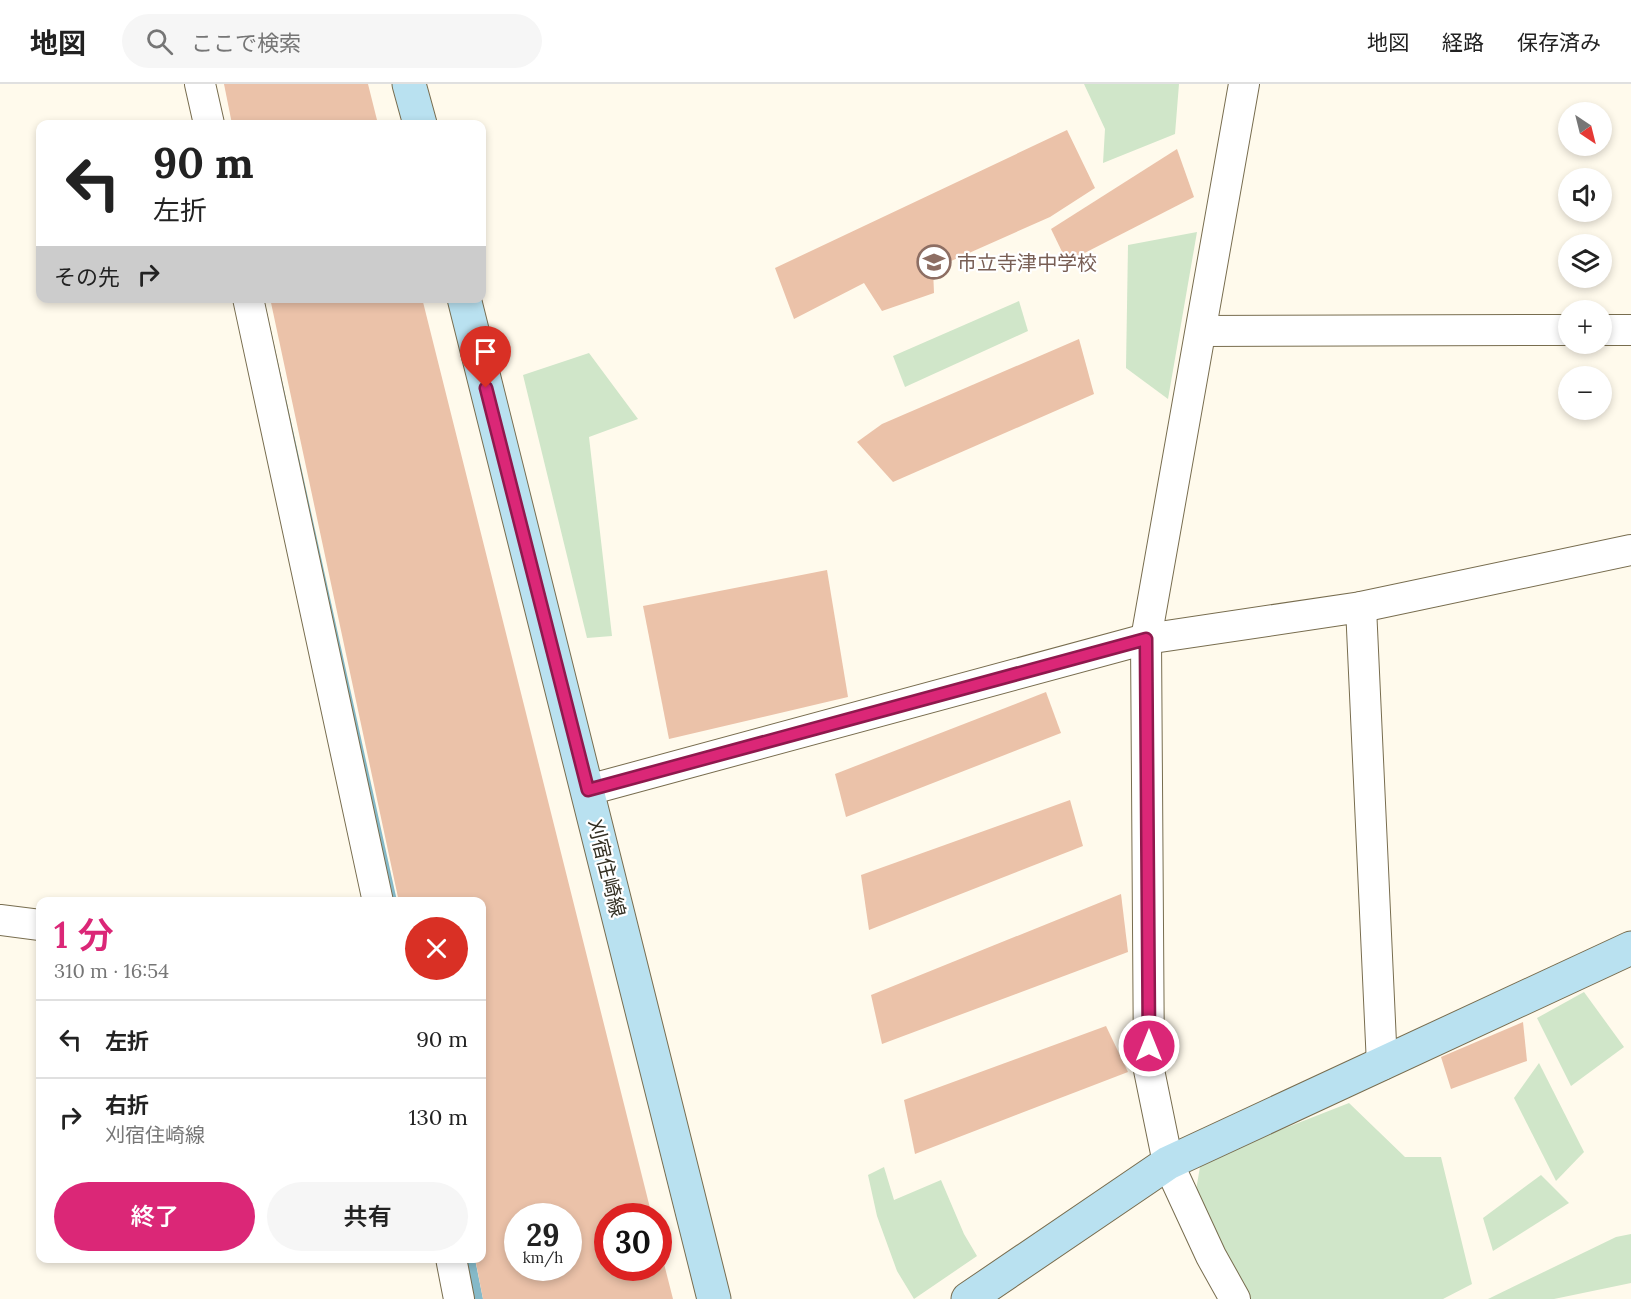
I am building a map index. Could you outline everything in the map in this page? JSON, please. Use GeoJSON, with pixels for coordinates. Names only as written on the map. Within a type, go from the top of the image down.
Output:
{"type":"FeatureCollection","features":[{"type":"Feature","properties":{"kind":"main road"},"geometry":{"type":"LineString","coordinates":[[409,84],[419,120]]}},
{"type":"Feature","properties":{"kind":"main road","name":"刈宿住崎線"},"geometry":{"type":"LineString","coordinates":[[465,303],[714,1299]]}},
{"type":"Feature","properties":{"kind":"main road"},"geometry":{"type":"LineString","coordinates":[[968,1299],[1168,1163],[1631,948]]}},
{"type":"Feature","properties":{"kind":"street"},"geometry":{"type":"LineString","coordinates":[[200,84],[208,120]]}},
{"type":"Feature","properties":{"kind":"street"},"geometry":{"type":"LineString","coordinates":[[1235,1299],[1211,1256],[1168,1163],[1149,1070],[1146,639],[1244,84]]}},
{"type":"Feature","properties":{"kind":"street"},"geometry":{"type":"LineString","coordinates":[[249,303],[377,897]]}},
{"type":"Feature","properties":{"kind":"street"},"geometry":{"type":"LineString","coordinates":[[1201,332],[1558,330]]}},
{"type":"Feature","properties":{"kind":"street"},"geometry":{"type":"LineString","coordinates":[[1612,330],[1631,330]]}},
{"type":"Feature","properties":{"kind":"street"},"geometry":{"type":"LineString","coordinates":[[588,790],[1146,639],[1361,607],[1631,550]]}},
{"type":"Feature","properties":{"kind":"street"},"geometry":{"type":"LineString","coordinates":[[1361,607],[1382,1065]]}},
{"type":"Feature","properties":{"kind":"street"},"geometry":{"type":"LineString","coordinates":[[0,920],[36,924]]}},
{"type":"Feature","properties":{"kind":"street"},"geometry":{"type":"LineString","coordinates":[[452,1263],[459,1299]]}},
{"type":"Feature","properties":{"kind":"green space"},"geometry":{"type":"Polygon","coordinates":[[[1084,84],[1179,84],[1175,134],[1103,163],[1105,129],[1084,84]]]}},
{"type":"Feature","properties":{"kind":"green space"},"geometry":{"type":"Polygon","coordinates":[[[1197,232],[1168,399],[1126,368],[1128,245],[1197,232]]]}},
{"type":"Feature","properties":{"kind":"green space"},"geometry":{"type":"Polygon","coordinates":[[[1019,301],[1028,331],[905,387],[893,356],[1019,301]]]}},
{"type":"Feature","properties":{"kind":"green space"},"geometry":{"type":"Polygon","coordinates":[[[589,353],[638,419],[589,437],[612,636],[587,638],[523,375],[589,353]]]}},
{"type":"Feature","properties":{"kind":"green space"},"geometry":{"type":"Polygon","coordinates":[[[1584,992],[1624,1047],[1571,1086],[1537,1018],[1584,992]]]}},
{"type":"Feature","properties":{"kind":"green space"},"geometry":{"type":"Polygon","coordinates":[[[1539,1063],[1584,1152],[1556,1181],[1514,1098],[1539,1063]]]}},
{"type":"Feature","properties":{"kind":"green space"},"geometry":{"type":"Polygon","coordinates":[[[1349,1103],[1405,1157],[1441,1157],[1472,1284],[1443,1299],[1251,1299],[1195,1196],[1201,1161],[1349,1103]]]}},
{"type":"Feature","properties":{"kind":"green space"},"geometry":{"type":"Polygon","coordinates":[[[884,1167],[894,1200],[941,1180],[964,1234],[977,1256],[914,1299],[897,1271],[877,1216],[868,1175],[884,1167]]]}},
{"type":"Feature","properties":{"kind":"green space"},"geometry":{"type":"Polygon","coordinates":[[[1541,1175],[1569,1203],[1493,1251],[1483,1218],[1541,1175]]]}},
{"type":"Feature","properties":{"kind":"green space"},"geometry":{"type":"Polygon","coordinates":[[[1631,1234],[1631,1283],[1554,1299],[1488,1299],[1616,1237],[1631,1234]]]}},
{"type":"Feature","properties":{"kind":"water"},"geometry":{"type":"Polygon","coordinates":[[[254,303],[265,303],[396,897],[380,897],[254,303]]]}},
{"type":"Feature","properties":{"kind":"water"},"geometry":{"type":"Polygon","coordinates":[[[457,1263],[476,1263],[483,1299],[464,1299],[457,1263]]]}},
{"type":"Feature","properties":{"kind":"building"},"geometry":{"type":"Polygon","coordinates":[[[224,84],[368,84],[377,120],[231,120],[224,84]]]}},
{"type":"Feature","properties":{"kind":"building"},"geometry":{"type":"Polygon","coordinates":[[[1067,130],[1095,188],[1050,217],[933,269],[934,293],[882,311],[864,283],[794,319],[775,268],[1067,130]]]}},
{"type":"Feature","properties":{"kind":"building"},"geometry":{"type":"Polygon","coordinates":[[[1177,149],[1194,197],[1067,262],[1051,229],[1177,149]]]}},
{"type":"Feature","properties":{"kind":"building"},"geometry":{"type":"Polygon","coordinates":[[[271,303],[423,303],[649,1203],[594,1203],[594,1281],[668,1281],[673,1299],[483,1299],[476,1263],[486,1263],[486,897],[398,897],[271,303]]]}},
{"type":"Feature","properties":{"kind":"building"},"geometry":{"type":"Polygon","coordinates":[[[1079,339],[1094,394],[893,482],[857,442],[882,424],[1079,339]]]}},
{"type":"Feature","properties":{"kind":"building"},"geometry":{"type":"Polygon","coordinates":[[[827,570],[848,697],[669,739],[643,606],[827,570]]]}},
{"type":"Feature","properties":{"kind":"building"},"geometry":{"type":"Polygon","coordinates":[[[1046,692],[1061,733],[846,817],[835,774],[1046,692]]]}},
{"type":"Feature","properties":{"kind":"building"},"geometry":{"type":"Polygon","coordinates":[[[1070,800],[1083,846],[869,930],[861,875],[1070,800]]]}},
{"type":"Feature","properties":{"kind":"building"},"geometry":{"type":"Polygon","coordinates":[[[1121,894],[1128,952],[882,1044],[871,995],[1121,894]]]}},
{"type":"Feature","properties":{"kind":"building"},"geometry":{"type":"Polygon","coordinates":[[[1523,1022],[1527,1061],[1451,1089],[1441,1057],[1523,1022]]]}},
{"type":"Feature","properties":{"kind":"building"},"geometry":{"type":"Polygon","coordinates":[[[1106,1026],[1128,1072],[915,1154],[904,1100],[1106,1026]]]}},
{"type":"Feature","properties":{"kind":"place","name":"市立寺津中学校"},"geometry":{"type":"Point","coordinates":[934,262]}},
{"type":"Feature","properties":{"kind":"route"},"geometry":{"type":"LineString","coordinates":[[486,388],[588,790],[1146,639],[1149,1046]]}}]}
